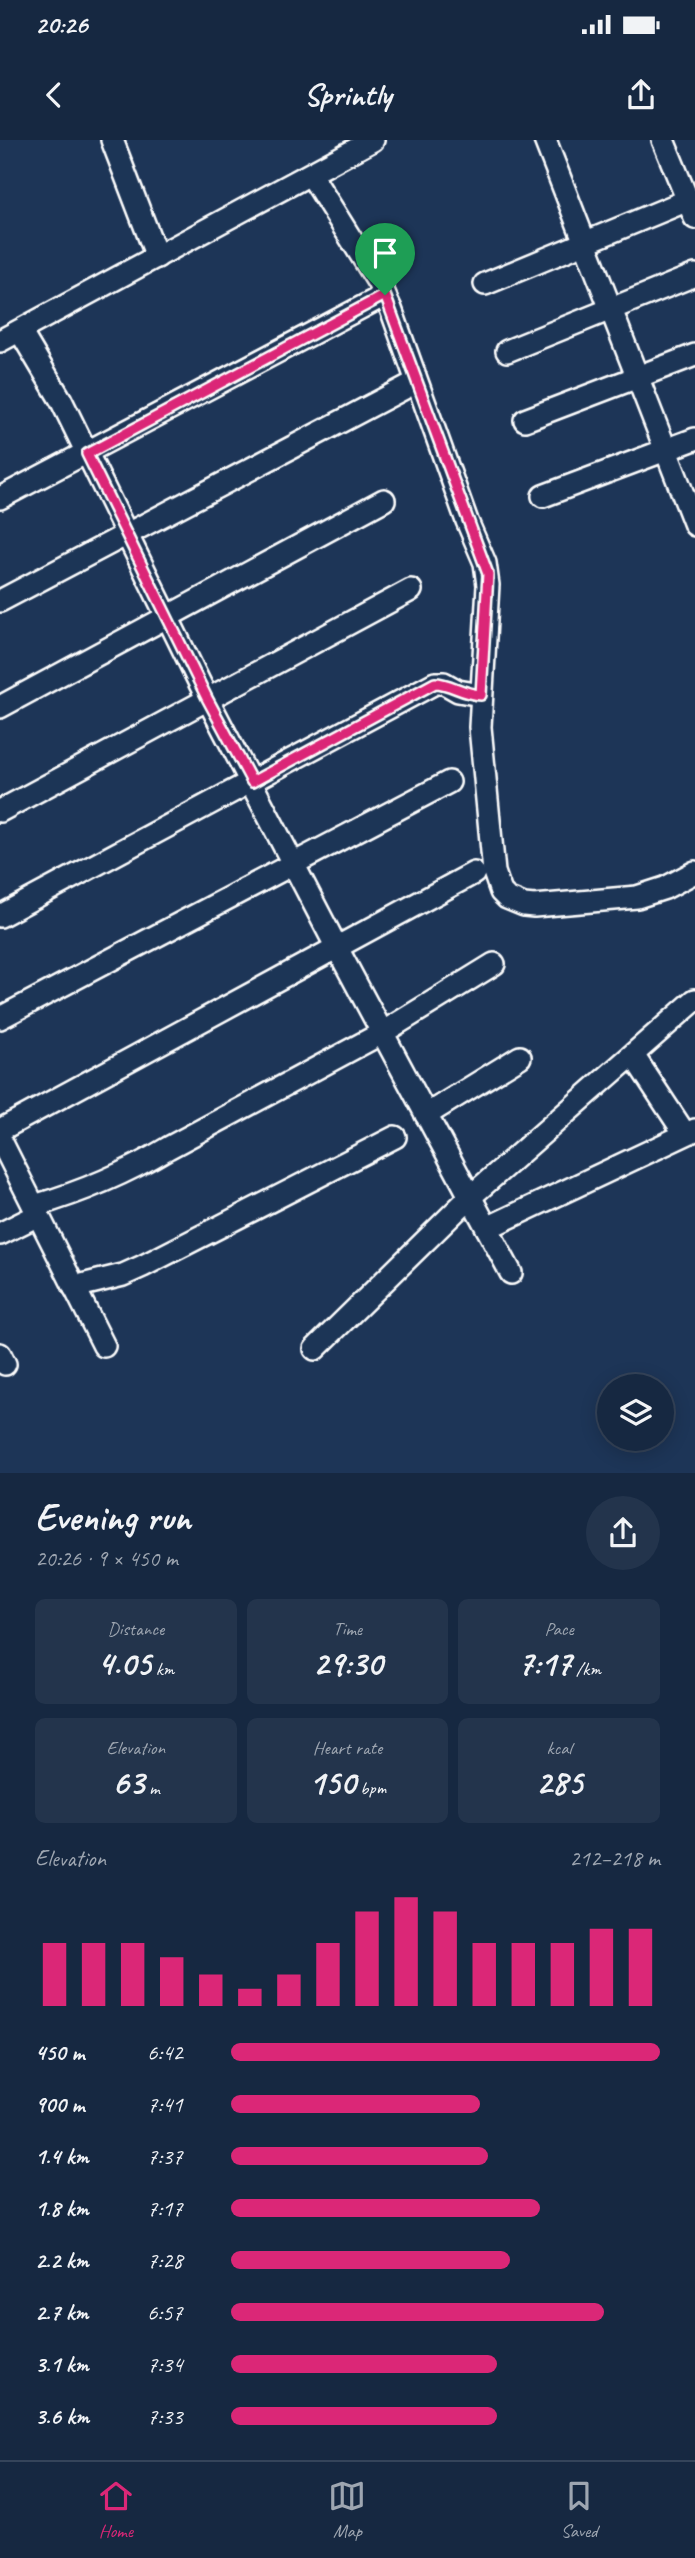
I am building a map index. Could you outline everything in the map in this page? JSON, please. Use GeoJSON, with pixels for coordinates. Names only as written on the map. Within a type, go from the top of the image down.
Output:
{"type":"FeatureCollection","features":[{"type":"Feature","properties":{"kind":"street"},"geometry":{"type":"LineString","coordinates":[[112,140],[157,257]]}},
{"type":"Feature","properties":{"kind":"street"},"geometry":{"type":"LineString","coordinates":[[0,341],[373,140]]}},
{"type":"Feature","properties":{"kind":"street"},"geometry":{"type":"LineString","coordinates":[[545,140],[695,525]]}},
{"type":"Feature","properties":{"kind":"street"},"geometry":{"type":"LineString","coordinates":[[485,284],[585,244],[691,209],[663,140]]}},
{"type":"Feature","properties":{"kind":"street"},"geometry":{"type":"LineString","coordinates":[[311,175],[385,295],[488,574],[480,727],[494,872],[501,892],[507,898],[534,906],[637,897],[665,888],[695,872]]}},
{"type":"Feature","properties":{"kind":"street"},"geometry":{"type":"LineString","coordinates":[[507,351],[695,275]]}},
{"type":"Feature","properties":{"kind":"street"},"geometry":{"type":"LineString","coordinates":[[0,498],[385,295]]}},
{"type":"Feature","properties":{"kind":"street"},"geometry":{"type":"LineString","coordinates":[[20,331],[61,400],[207,698],[511,1273]]}},
{"type":"Feature","properties":{"kind":"street"},"geometry":{"type":"LineString","coordinates":[[525,420],[695,355]]}},
{"type":"Feature","properties":{"kind":"street"},"geometry":{"type":"LineString","coordinates":[[0,601],[416,382]]}},
{"type":"Feature","properties":{"kind":"street"},"geometry":{"type":"LineString","coordinates":[[543,496],[695,439]]}},
{"type":"Feature","properties":{"kind":"street"},"geometry":{"type":"LineString","coordinates":[[0,707],[384,500]]}},
{"type":"Feature","properties":{"kind":"street"},"geometry":{"type":"LineString","coordinates":[[0,811],[411,590]]}},
{"type":"Feature","properties":{"kind":"street"},"geometry":{"type":"LineString","coordinates":[[0,916],[435,683],[444,683],[458,691],[481,695]]}},
{"type":"Feature","properties":{"kind":"street"},"geometry":{"type":"LineString","coordinates":[[0,1018],[449,782]]}},
{"type":"Feature","properties":{"kind":"street"},"geometry":{"type":"LineString","coordinates":[[0,1130],[474,873]]}},
{"type":"Feature","properties":{"kind":"street"},"geometry":{"type":"LineString","coordinates":[[0,1234],[36,1211],[138,1167],[382,1032],[494,964]]}},
{"type":"Feature","properties":{"kind":"street"},"geometry":{"type":"LineString","coordinates":[[315,1349],[470,1197],[695,1000]]}},
{"type":"Feature","properties":{"kind":"street"},"geometry":{"type":"LineString","coordinates":[[487,1228],[690,1132],[633,1055]]}},
{"type":"Feature","properties":{"kind":"street"},"geometry":{"type":"LineString","coordinates":[[426,1115],[520,1057]]}},
{"type":"Feature","properties":{"kind":"street"},"geometry":{"type":"LineString","coordinates":[[74,1287],[133,1271],[395,1138]]}},
{"type":"Feature","properties":{"kind":"street"},"geometry":{"type":"LineString","coordinates":[[0,1139],[104,1346]]}},
{"type":"Feature","properties":{"kind":"route"},"geometry":{"type":"LineString","coordinates":[[385,295],[488,574],[481,695],[458,691],[444,683],[435,683],[252,782],[207,698],[87,454],[385,295]]}}]}
